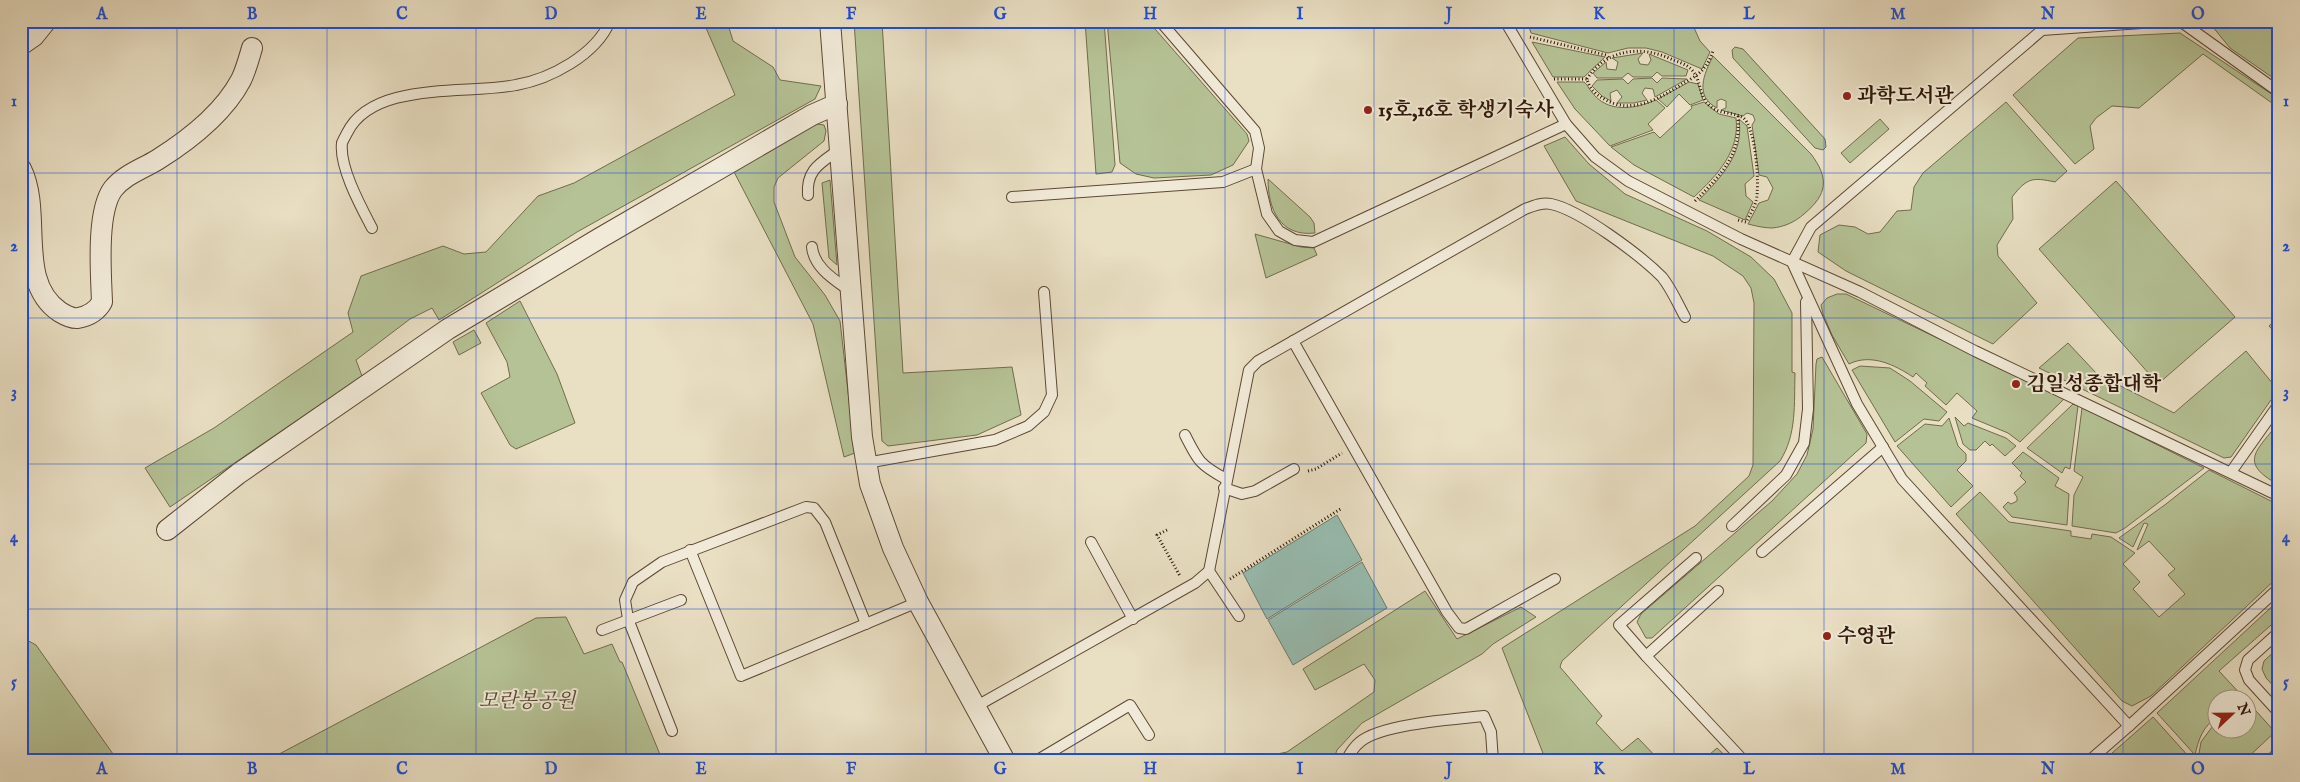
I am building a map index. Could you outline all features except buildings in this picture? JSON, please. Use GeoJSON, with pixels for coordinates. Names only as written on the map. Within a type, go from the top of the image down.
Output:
{"type":"FeatureCollection","features":[{"type":"Feature","properties":{"kind":"street"},"geometry":{"type":"LineString","coordinates":[[21,45],[34,36],[46,21]]}},
{"type":"Feature","properties":{"kind":"street"},"geometry":{"type":"LineString","coordinates":[[830,21],[862,437],[870,484],[893,548],[918,602],[1005,761]]}},
{"type":"Feature","properties":{"kind":"street"},"geometry":{"type":"LineString","coordinates":[[21,168],[28,183],[34,275],[41,293],[47,303],[62,313],[75,318],[87,316],[99,309],[102,302],[102,231],[106,206],[112,190],[128,176],[184,143],[226,104],[242,79],[252,48]]}},
{"type":"Feature","properties":{"kind":"street"},"geometry":{"type":"LineString","coordinates":[[167,530],[238,474],[448,329],[812,115],[837,104]]}},
{"type":"Feature","properties":{"kind":"lane"},"geometry":{"type":"LineString","coordinates":[[372,228],[348,179],[342,143],[353,120],[380,103],[433,90],[515,85],[544,76],[582,56],[607,29],[610,21]]}},
{"type":"Feature","properties":{"kind":"lane"},"geometry":{"type":"LineString","coordinates":[[1160,21],[1255,131],[1259,148],[1256,169],[1267,214],[1279,231],[1295,240],[1313,242],[1566,124]]}},
{"type":"Feature","properties":{"kind":"lane"},"geometry":{"type":"LineString","coordinates":[[1505,21],[1566,124],[1595,157],[1628,181],[1742,239],[1860,292],[1975,351],[2279,496]]}},
{"type":"Feature","properties":{"kind":"lane"},"geometry":{"type":"LineString","coordinates":[[1792,262],[1811,227],[2042,30],[2170,21]]}},
{"type":"Feature","properties":{"kind":"lane"},"geometry":{"type":"LineString","coordinates":[[2180,21],[2279,92]]}},
{"type":"Feature","properties":{"kind":"lane"},"geometry":{"type":"LineString","coordinates":[[808,195],[807,182],[810,175],[818,165],[840,149]]}},
{"type":"Feature","properties":{"kind":"lane"},"geometry":{"type":"LineString","coordinates":[[1012,197],[1223,182],[1256,169]]}},
{"type":"Feature","properties":{"kind":"lane"},"geometry":{"type":"LineString","coordinates":[[975,707],[1187,588],[1209,571],[1249,370],[1258,361],[1525,209],[1536,205],[1550,204],[1582,219],[1627,247],[1663,279],[1685,317]]}},
{"type":"Feature","properties":{"kind":"lane"},"geometry":{"type":"LineString","coordinates":[[812,247],[816,261],[826,274],[850,291]]}},
{"type":"Feature","properties":{"kind":"lane"},"geometry":{"type":"LineString","coordinates":[[1792,262],[1857,404],[1902,479],[2129,726]]}},
{"type":"Feature","properties":{"kind":"lane"},"geometry":{"type":"LineString","coordinates":[[866,463],[995,440],[1028,426],[1044,412],[1052,395],[1044,292]]}},
{"type":"Feature","properties":{"kind":"lane"},"geometry":{"type":"LineString","coordinates":[[1732,526],[1786,475],[1804,444],[1808,409],[1806,296]]}},
{"type":"Feature","properties":{"kind":"lane"},"geometry":{"type":"LineString","coordinates":[[1293,341],[1447,612],[1459,628],[1466,629],[1555,579]]}},
{"type":"Feature","properties":{"kind":"lane"},"geometry":{"type":"LineString","coordinates":[[2231,472],[2279,404]]}},
{"type":"Feature","properties":{"kind":"lane"},"geometry":{"type":"LineString","coordinates":[[1185,435],[1196,457],[1205,468],[1225,484],[1242,494],[1255,491],[1294,469]]}},
{"type":"Feature","properties":{"kind":"lane"},"geometry":{"type":"LineString","coordinates":[[1762,552],[1883,447]]}},
{"type":"Feature","properties":{"kind":"lane"},"geometry":{"type":"LineString","coordinates":[[672,731],[628,619],[625,600],[633,582],[662,562],[806,507],[814,508],[825,522],[866,624]]}},
{"type":"Feature","properties":{"kind":"lane"},"geometry":{"type":"LineString","coordinates":[[1091,542],[1132,619]]}},
{"type":"Feature","properties":{"kind":"lane"},"geometry":{"type":"LineString","coordinates":[[690,550],[740,676],[918,602]]}},
{"type":"Feature","properties":{"kind":"lane"},"geometry":{"type":"LineString","coordinates":[[1696,558],[1619,624],[1646,656],[1744,761]]}},
{"type":"Feature","properties":{"kind":"lane"},"geometry":{"type":"LineString","coordinates":[[1209,571],[1239,616]]}},
{"type":"Feature","properties":{"kind":"lane"},"geometry":{"type":"LineString","coordinates":[[2089,761],[2279,588]]}},
{"type":"Feature","properties":{"kind":"lane"},"geometry":{"type":"LineString","coordinates":[[1646,656],[1718,591]]}},
{"type":"Feature","properties":{"kind":"lane"},"geometry":{"type":"LineString","coordinates":[[602,630],[681,600]]}},
{"type":"Feature","properties":{"kind":"lane"},"geometry":{"type":"LineString","coordinates":[[2279,632],[2248,660],[2244,670],[2248,680],[2279,713]]}},
{"type":"Feature","properties":{"kind":"lane"},"geometry":{"type":"LineString","coordinates":[[1036,761],[1130,705],[1149,735]]}},
{"type":"Feature","properties":{"kind":"lane"},"geometry":{"type":"LineString","coordinates":[[1346,761],[1360,742],[1375,734],[1416,723],[1484,716],[1491,732],[1493,761]]}},
{"type":"Feature","properties":{"kind":"path"},"geometry":{"type":"LineString","coordinates":[[1529,43],[1525,36],[1606,55],[1609,58]]}},
{"type":"Feature","properties":{"kind":"path"},"geometry":{"type":"LineString","coordinates":[[1587,79],[1596,66],[1609,58],[1628,51],[1646,50],[1682,63],[1696,75],[1702,97],[1709,106],[1720,112],[1743,118],[1751,132],[1758,176],[1756,200],[1746,222],[1730,216]]}},
{"type":"Feature","properties":{"kind":"path"},"geometry":{"type":"LineString","coordinates":[[1587,79],[1592,90],[1600,98],[1620,107],[1648,102],[1665,95],[1704,69],[1713,51]]}},
{"type":"Feature","properties":{"kind":"path"},"geometry":{"type":"LineString","coordinates":[[1548,75],[1556,87]]}},
{"type":"Feature","properties":{"kind":"path"},"geometry":{"type":"LineString","coordinates":[[1551,79],[1587,79]]}},
{"type":"Feature","properties":{"kind":"path"},"geometry":{"type":"LineString","coordinates":[[1694,201],[1730,161],[1737,145],[1738,116]]}},
{"type":"Feature","properties":{"kind":"path"},"geometry":{"type":"LineString","coordinates":[[1687,198],[1701,204]]}},
{"type":"Feature","properties":{"kind":"path"},"geometry":{"type":"LineString","coordinates":[[1294,469],[1310,472],[1353,446]]}},
{"type":"Feature","properties":{"kind":"path"},"geometry":{"type":"LineString","coordinates":[[1219,586],[1342,508]]}},
{"type":"Feature","properties":{"kind":"path"},"geometry":{"type":"LineString","coordinates":[[1167,530],[1157,535],[1187,588]]}},
{"type":"Feature","properties":{"kind":"green space"},"geometry":{"type":"Polygon","coordinates":[[[703,21],[727,21],[733,41],[773,67],[780,80],[821,86],[815,99],[577,232],[439,320],[432,308],[410,319],[356,360],[362,376],[170,507],[145,468],[214,428],[353,332],[348,313],[361,276],[443,246],[464,254],[486,252],[538,196],[574,183],[735,95],[703,21]]]}},
{"type":"Feature","properties":{"kind":"green space"},"geometry":{"type":"Polygon","coordinates":[[[854,21],[882,21],[903,373],[1012,367],[1021,415],[977,435],[888,446],[882,441],[854,21]]]}},
{"type":"Feature","properties":{"kind":"green space"},"geometry":{"type":"Polygon","coordinates":[[[1085,21],[1104,21],[1115,165],[1112,172],[1096,174],[1085,21]]]}},
{"type":"Feature","properties":{"kind":"green space"},"geometry":{"type":"Polygon","coordinates":[[[1107,21],[1148,21],[1247,134],[1249,141],[1233,165],[1211,175],[1154,178],[1136,174],[1120,163],[1107,21]]]}},
{"type":"Feature","properties":{"kind":"green space"},"geometry":{"type":"Polygon","coordinates":[[[1527,21],[1691,21],[1700,41],[1710,52],[1702,69],[1662,52],[1646,48],[1628,48],[1608,53],[1531,33],[1527,21]]]}},
{"type":"Feature","properties":{"kind":"green space"},"geometry":{"type":"Polygon","coordinates":[[[2279,22],[2279,82],[2230,48],[2212,26],[2279,22]]]}},
{"type":"Feature","properties":{"kind":"green space"},"geometry":{"type":"Polygon","coordinates":[[[2180,33],[2279,99],[2279,108],[2203,54],[2139,108],[2112,106],[2096,118],[2090,126],[2094,149],[2075,164],[2013,95],[2078,38],[2180,33]]]}},
{"type":"Feature","properties":{"kind":"green space"},"geometry":{"type":"Polygon","coordinates":[[[1532,42],[1605,57],[1584,77],[1553,77],[1532,42]]]}},
{"type":"Feature","properties":{"kind":"green space"},"geometry":{"type":"Polygon","coordinates":[[[1735,47],[1743,49],[1825,139],[1826,147],[1823,150],[1815,148],[1733,58],[1732,50],[1735,47]]]}},
{"type":"Feature","properties":{"kind":"green space"},"geometry":{"type":"Polygon","coordinates":[[[1643,53],[1638,59],[1640,64],[1648,65],[1651,60],[1649,54],[1688,70],[1686,76],[1662,76],[1657,72],[1652,77],[1633,77],[1628,73],[1622,78],[1597,78],[1593,73],[1606,62],[1607,69],[1616,70],[1618,62],[1612,58],[1643,53]]]}},
{"type":"Feature","properties":{"kind":"green space"},"geometry":{"type":"Polygon","coordinates":[[[1713,56],[1811,154],[1821,171],[1823,186],[1818,200],[1804,214],[1789,224],[1772,228],[1748,224],[1759,203],[1768,200],[1773,188],[1767,177],[1759,175],[1752,125],[1755,120],[1753,115],[1747,113],[1743,116],[1721,110],[1726,108],[1726,101],[1721,99],[1717,101],[1717,108],[1705,97],[1703,91],[1704,77],[1713,56]]]}},
{"type":"Feature","properties":{"kind":"green space"},"geometry":{"type":"Polygon","coordinates":[[[1652,78],[1657,83],[1662,78],[1687,79],[1655,97],[1653,89],[1645,88],[1642,93],[1647,100],[1634,103],[1617,103],[1622,97],[1617,90],[1610,93],[1611,101],[1602,96],[1592,86],[1597,80],[1623,79],[1628,84],[1633,79],[1652,78]]]}},
{"type":"Feature","properties":{"kind":"green space"},"geometry":{"type":"Polygon","coordinates":[[[1557,82],[1584,82],[1598,98],[1613,106],[1622,108],[1639,106],[1656,100],[1665,108],[1648,124],[1653,130],[1610,146],[1575,109],[1557,82]]]}},
{"type":"Feature","properties":{"kind":"green space"},"geometry":{"type":"Polygon","coordinates":[[[1689,82],[1698,84],[1703,100],[1690,105],[1679,94],[1667,107],[1658,99],[1689,82]]]}},
{"type":"Feature","properties":{"kind":"green space"},"geometry":{"type":"Polygon","coordinates":[[[1704,102],[1719,114],[1736,118],[1736,130],[1731,152],[1725,162],[1694,197],[1634,165],[1611,147],[1654,132],[1660,138],[1692,108],[1691,106],[1704,102]]]}},
{"type":"Feature","properties":{"kind":"green space"},"geometry":{"type":"Polygon","coordinates":[[[2006,102],[2067,171],[2055,182],[2030,180],[2012,197],[2013,219],[1997,245],[1998,256],[2037,303],[1993,344],[1846,271],[1818,252],[1820,235],[1839,225],[1855,227],[1868,234],[1880,232],[1897,211],[1911,210],[1914,187],[1923,173],[2006,102]]]}},
{"type":"Feature","properties":{"kind":"green space"},"geometry":{"type":"Polygon","coordinates":[[[1739,119],[1747,126],[1754,176],[1745,184],[1746,196],[1753,202],[1745,220],[1699,200],[1716,182],[1735,154],[1740,132],[1739,119]]]}},
{"type":"Feature","properties":{"kind":"green space"},"geometry":{"type":"Polygon","coordinates":[[[1880,119],[1889,129],[1850,163],[1841,153],[1880,119]]]}},
{"type":"Feature","properties":{"kind":"green space"},"geometry":{"type":"Polygon","coordinates":[[[817,124],[824,125],[826,131],[824,141],[778,178],[774,187],[774,202],[795,257],[825,295],[840,321],[855,453],[844,457],[813,324],[732,168],[817,124]]]}},
{"type":"Feature","properties":{"kind":"green space"},"geometry":{"type":"Polygon","coordinates":[[[1565,137],[1589,164],[1625,194],[1707,231],[1751,257],[1774,279],[1792,313],[1792,372],[1795,373],[1794,418],[1789,440],[1780,461],[1562,661],[1560,667],[1602,716],[1596,723],[1622,751],[1638,738],[1660,761],[1546,761],[1502,648],[1695,526],[1749,476],[1753,465],[1754,303],[1751,288],[1743,276],[1713,256],[1576,201],[1544,146],[1565,137]]]}},
{"type":"Feature","properties":{"kind":"green space"},"geometry":{"type":"Polygon","coordinates":[[[1268,179],[1310,217],[1314,223],[1315,233],[1303,233],[1293,230],[1285,226],[1278,219],[1270,201],[1268,179]]]}},
{"type":"Feature","properties":{"kind":"green space"},"geometry":{"type":"Polygon","coordinates":[[[830,180],[837,265],[829,258],[822,183],[830,180]]]}},
{"type":"Feature","properties":{"kind":"green space"},"geometry":{"type":"Polygon","coordinates":[[[2116,181],[2235,317],[2158,384],[2039,249],[2116,181]]]}},
{"type":"Feature","properties":{"kind":"green space"},"geometry":{"type":"Polygon","coordinates":[[[1255,234],[1301,247],[1314,248],[1317,255],[1266,278],[1255,234]]]}},
{"type":"Feature","properties":{"kind":"green space"},"geometry":{"type":"Polygon","coordinates":[[[1837,294],[1846,294],[2064,399],[2020,442],[2008,433],[1972,418],[1977,411],[1957,393],[1946,405],[1925,386],[1927,383],[1916,373],[1913,377],[1898,368],[1874,360],[1857,361],[1849,364],[1832,335],[1821,305],[1827,298],[1837,294]]]}},
{"type":"Feature","properties":{"kind":"green space"},"geometry":{"type":"Polygon","coordinates":[[[520,301],[557,374],[575,423],[516,449],[510,445],[481,393],[510,377],[507,362],[486,323],[520,301]]]}},
{"type":"Feature","properties":{"kind":"green space"},"geometry":{"type":"Polygon","coordinates":[[[2279,317],[2279,337],[2269,326],[2279,317]]]}},
{"type":"Feature","properties":{"kind":"green space"},"geometry":{"type":"Polygon","coordinates":[[[474,330],[481,343],[459,355],[453,342],[474,330]]]}},
{"type":"Feature","properties":{"kind":"green space"},"geometry":{"type":"Polygon","coordinates":[[[2068,343],[2097,374],[2174,413],[2246,351],[2278,390],[2231,457],[2224,458],[2039,368],[2068,343]]]}},
{"type":"Feature","properties":{"kind":"green space"},"geometry":{"type":"Polygon","coordinates":[[[1822,357],[1867,434],[1866,443],[1652,638],[1646,638],[1637,622],[1641,614],[1772,501],[1797,474],[1807,455],[1813,429],[1816,364],[1817,359],[1822,357]]]}},
{"type":"Feature","properties":{"kind":"green space"},"geometry":{"type":"Polygon","coordinates":[[[1860,366],[1890,368],[1910,381],[1947,412],[1939,421],[1924,419],[1895,442],[1852,370],[1860,366]]]}},
{"type":"Feature","properties":{"kind":"green space"},"geometry":{"type":"Polygon","coordinates":[[[2073,404],[2078,406],[2070,469],[2065,467],[2062,473],[2027,448],[2073,404]]]}},
{"type":"Feature","properties":{"kind":"green space"},"geometry":{"type":"Polygon","coordinates":[[[2082,408],[2204,468],[2116,533],[2072,526],[2074,495],[2083,477],[2074,471],[2082,408]]]}},
{"type":"Feature","properties":{"kind":"green space"},"geometry":{"type":"Polygon","coordinates":[[[1955,417],[1964,426],[1968,423],[2006,438],[2016,446],[2005,456],[1992,444],[1990,446],[1985,441],[1976,450],[1970,450],[1963,444],[1955,417]]]}},
{"type":"Feature","properties":{"kind":"green space"},"geometry":{"type":"Polygon","coordinates":[[[1949,418],[1958,446],[1966,454],[1966,461],[1957,470],[1973,486],[1951,507],[1897,446],[1925,424],[1942,426],[1949,418]]]}},
{"type":"Feature","properties":{"kind":"green space"},"geometry":{"type":"Polygon","coordinates":[[[2279,422],[2279,485],[2258,470],[2255,456],[2258,449],[2279,422]]]}},
{"type":"Feature","properties":{"kind":"green space"},"geometry":{"type":"Polygon","coordinates":[[[2023,452],[2059,478],[2055,486],[2069,494],[2067,525],[2012,517],[2003,507],[2008,502],[2011,504],[2017,501],[2014,493],[2026,482],[2020,476],[2022,473],[2012,463],[2023,452]]]}},
{"type":"Feature","properties":{"kind":"green space"},"geometry":{"type":"Polygon","coordinates":[[[2209,470],[2279,505],[2279,576],[2151,696],[2132,706],[2122,701],[1956,514],[1980,492],[2009,522],[2071,531],[2071,536],[2091,539],[2092,534],[2111,537],[2135,553],[2123,564],[2140,582],[2133,589],[2159,617],[2185,594],[2168,575],[2175,569],[2149,541],[2137,550],[2148,524],[2144,523],[2133,547],[2119,538],[2209,470]]]}},
{"type":"Feature","properties":{"kind":"green space"},"geometry":{"type":"Polygon","coordinates":[[[1425,591],[1457,639],[1521,607],[1536,617],[1493,644],[1482,654],[1362,723],[1337,750],[1333,761],[1239,761],[1287,752],[1374,692],[1375,680],[1364,664],[1315,690],[1303,669],[1425,591]]]}},
{"type":"Feature","properties":{"kind":"green space"},"geometry":{"type":"Polygon","coordinates":[[[2279,600],[2279,618],[2219,671],[2237,690],[2208,690],[2208,725],[2200,739],[2195,755],[2157,713],[2279,600]]]}},
{"type":"Feature","properties":{"kind":"green space","name":"모란봉공원"},"geometry":{"type":"Polygon","coordinates":[[[566,617],[584,654],[612,644],[620,662],[622,662],[661,757],[654,761],[266,761],[536,618],[566,617]]]}},
{"type":"Feature","properties":{"kind":"green space"},"geometry":{"type":"Polygon","coordinates":[[[21,637],[36,645],[118,761],[21,761],[21,637]]]}},
{"type":"Feature","properties":{"kind":"green space"},"geometry":{"type":"Polygon","coordinates":[[[2279,647],[2279,666],[2273,671],[2279,677],[2279,692],[2266,678],[2262,669],[2264,661],[2279,647]]]}},
{"type":"Feature","properties":{"kind":"green space"},"geometry":{"type":"Polygon","coordinates":[[[2258,713],[2275,732],[2245,760],[2200,761],[2198,759],[2201,742],[2208,732],[2208,740],[2258,740],[2258,713]]]}},
{"type":"Feature","properties":{"kind":"green space"},"geometry":{"type":"Polygon","coordinates":[[[2153,717],[2191,759],[2103,761],[2153,717]]]}},
{"type":"Feature","properties":{"kind":"green space"},"geometry":{"type":"Polygon","coordinates":[[[2279,744],[2279,761],[2261,761],[2279,744]]]}},
{"type":"Feature","properties":{"kind":"green space"},"geometry":{"type":"Polygon","coordinates":[[[1717,748],[1731,761],[1702,761],[1717,748]]]}},
{"type":"Feature","properties":{"kind":"water"},"geometry":{"type":"Polygon","coordinates":[[[1337,515],[1362,560],[1267,619],[1243,573],[1337,515]]]}},
{"type":"Feature","properties":{"kind":"water"},"geometry":{"type":"Polygon","coordinates":[[[1362,562],[1387,608],[1293,665],[1268,620],[1362,562]]]}},
{"type":"Feature","properties":{"kind":"place","name":"과학도서관"},"geometry":{"type":"Point","coordinates":[1847,96]}},
{"type":"Feature","properties":{"kind":"place","name":"15호,16호 학생기숙사"},"geometry":{"type":"Point","coordinates":[1368,110]}},
{"type":"Feature","properties":{"kind":"place","name":"김일성종합대학"},"geometry":{"type":"Point","coordinates":[2016,384]}},
{"type":"Feature","properties":{"kind":"place","name":"수영관"},"geometry":{"type":"Point","coordinates":[1827,636]}}]}
